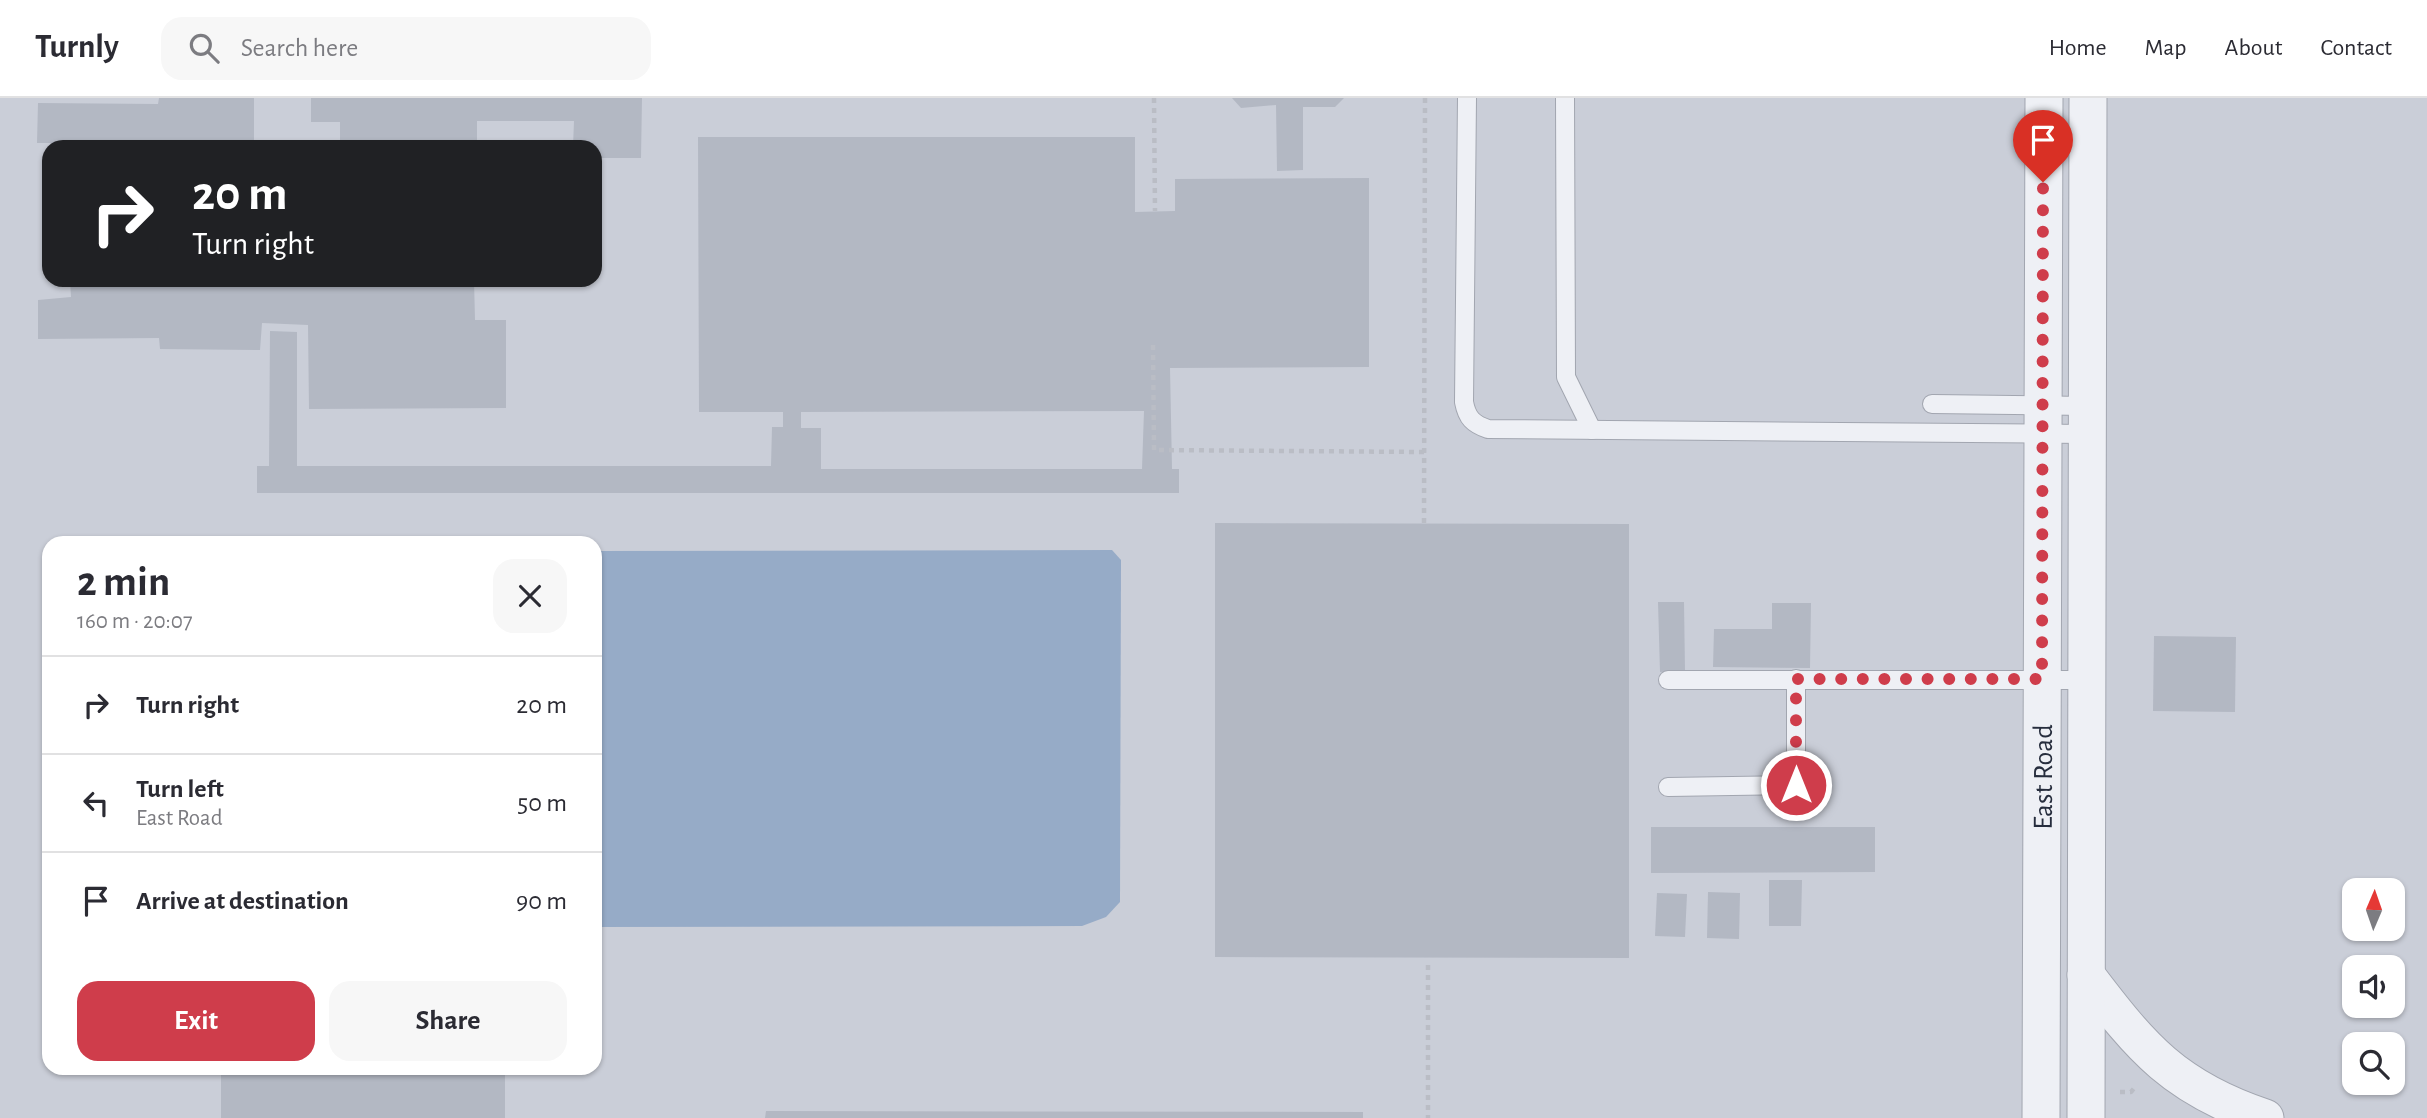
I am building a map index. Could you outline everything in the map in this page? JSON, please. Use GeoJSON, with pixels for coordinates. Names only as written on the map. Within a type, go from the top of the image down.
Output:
{"type":"FeatureCollection","features":[{"type":"Feature","properties":{"kind":"street","name":"East Road"},"geometry":{"type":"LineString","coordinates":[[2041,1118],[2044,98]]}},
{"type":"Feature","properties":{"kind":"street","name":"East Road"},"geometry":{"type":"LineString","coordinates":[[2086,1118],[2088,98]]}},
{"type":"Feature","properties":{"kind":"street"},"geometry":{"type":"LineString","coordinates":[[2087,975],[2132,1036],[2164,1065],[2215,1099],[2265,1118]]}},
{"type":"Feature","properties":{"kind":"lane"},"geometry":{"type":"LineString","coordinates":[[1467,98],[1466,410],[1476,425],[1488,429],[1592,430],[2087,420]]}},
{"type":"Feature","properties":{"kind":"lane"},"geometry":{"type":"LineString","coordinates":[[1565,98],[1566,377],[1592,430]]}},
{"type":"Feature","properties":{"kind":"lane"},"geometry":{"type":"LineString","coordinates":[[1932,404],[2043,419],[2087,420]]}},
{"type":"Feature","properties":{"kind":"lane"},"geometry":{"type":"LineString","coordinates":[[1668,787],[1796,785],[1796,679]]}},
{"type":"Feature","properties":{"kind":"lane"},"geometry":{"type":"LineString","coordinates":[[1668,680],[2087,680]]}},
{"type":"Feature","properties":{"kind":"path"},"geometry":{"type":"LineString","coordinates":[[1154,98],[1155,211]]}},
{"type":"Feature","properties":{"kind":"path"},"geometry":{"type":"LineString","coordinates":[[1424,523],[1425,98]]}},
{"type":"Feature","properties":{"kind":"path"},"geometry":{"type":"LineString","coordinates":[[1153,345],[1154,450],[1424,452]]}},
{"type":"Feature","properties":{"kind":"path"},"geometry":{"type":"LineString","coordinates":[[1428,965],[1428,1118]]}},
{"type":"Feature","properties":{"kind":"path"},"geometry":{"type":"LineString","coordinates":[[2118,1092],[2132,1092],[2140,1081]]}},
{"type":"Feature","properties":{"kind":"shaded area"},"geometry":{"type":"Polygon","coordinates":[[[0,98],[2427,98],[2427,1118],[0,1118],[0,98]]]}},
{"type":"Feature","properties":{"kind":"water"},"geometry":{"type":"Polygon","coordinates":[[[1112,550],[1121,560],[1120,902],[1106,917],[1082,926],[602,927],[602,551],[1112,550]]]}},
{"type":"Feature","properties":{"kind":"building"},"geometry":{"type":"Polygon","coordinates":[[[159,98],[254,98],[254,140],[42,140],[42,143],[37,143],[38,103],[158,104],[159,98]]]}},
{"type":"Feature","properties":{"kind":"building"},"geometry":{"type":"Polygon","coordinates":[[[311,98],[642,98],[641,158],[602,158],[602,140],[573,140],[574,121],[477,121],[477,140],[340,140],[340,122],[311,122],[311,98]]]}},
{"type":"Feature","properties":{"kind":"building"},"geometry":{"type":"Polygon","coordinates":[[[1232,98],[1344,98],[1335,107],[1303,107],[1303,170],[1277,171],[1276,105],[1241,108],[1232,98]]]}},
{"type":"Feature","properties":{"kind":"building"},"geometry":{"type":"Polygon","coordinates":[[[698,137],[1135,137],[1135,212],[1175,211],[1175,179],[1369,178],[1369,367],[1170,368],[1172,469],[1179,469],[1179,493],[257,493],[257,466],[269,466],[270,331],[297,332],[297,466],[771,466],[772,427],[783,427],[783,412],[699,412],[698,137]],[[1144,411],[801,412],[801,428],[821,428],[821,469],[1142,469],[1144,411]]]}},
{"type":"Feature","properties":{"kind":"building"},"geometry":{"type":"Polygon","coordinates":[[[70,287],[474,287],[475,320],[506,320],[506,408],[309,409],[308,325],[262,323],[260,350],[160,349],[159,338],[38,339],[38,300],[71,297],[70,287]]]}},
{"type":"Feature","properties":{"kind":"building"},"geometry":{"type":"Polygon","coordinates":[[[1215,523],[1629,524],[1629,958],[1215,957],[1215,523]]]}},
{"type":"Feature","properties":{"kind":"building"},"geometry":{"type":"Polygon","coordinates":[[[1658,602],[1684,602],[1685,671],[1660,672],[1658,602]]]}},
{"type":"Feature","properties":{"kind":"building"},"geometry":{"type":"Polygon","coordinates":[[[1772,603],[1811,603],[1810,668],[1713,667],[1714,629],[1772,629],[1772,603]]]}},
{"type":"Feature","properties":{"kind":"building"},"geometry":{"type":"Polygon","coordinates":[[[2154,636],[2236,637],[2235,712],[2153,711],[2154,636]]]}},
{"type":"Feature","properties":{"kind":"building"},"geometry":{"type":"Polygon","coordinates":[[[1651,827],[1875,827],[1875,872],[1651,873],[1651,827]]]}},
{"type":"Feature","properties":{"kind":"building"},"geometry":{"type":"Polygon","coordinates":[[[1769,880],[1802,880],[1801,926],[1769,926],[1769,880]]]}},
{"type":"Feature","properties":{"kind":"building"},"geometry":{"type":"Polygon","coordinates":[[[1708,892],[1740,893],[1739,939],[1707,938],[1708,892]]]}},
{"type":"Feature","properties":{"kind":"building"},"geometry":{"type":"Polygon","coordinates":[[[1657,893],[1687,894],[1685,937],[1655,936],[1657,893]]]}},
{"type":"Feature","properties":{"kind":"building"},"geometry":{"type":"Polygon","coordinates":[[[221,1075],[505,1075],[505,1118],[221,1118],[221,1075]]]}},
{"type":"Feature","properties":{"kind":"building"},"geometry":{"type":"Polygon","coordinates":[[[766,1111],[1363,1112],[1363,1118],[765,1118],[766,1111]]]}},
{"type":"Feature","properties":{"kind":"route"},"geometry":{"type":"LineString","coordinates":[[1796,785],[1796,679],[2042,679],[2043,182]]}}]}
